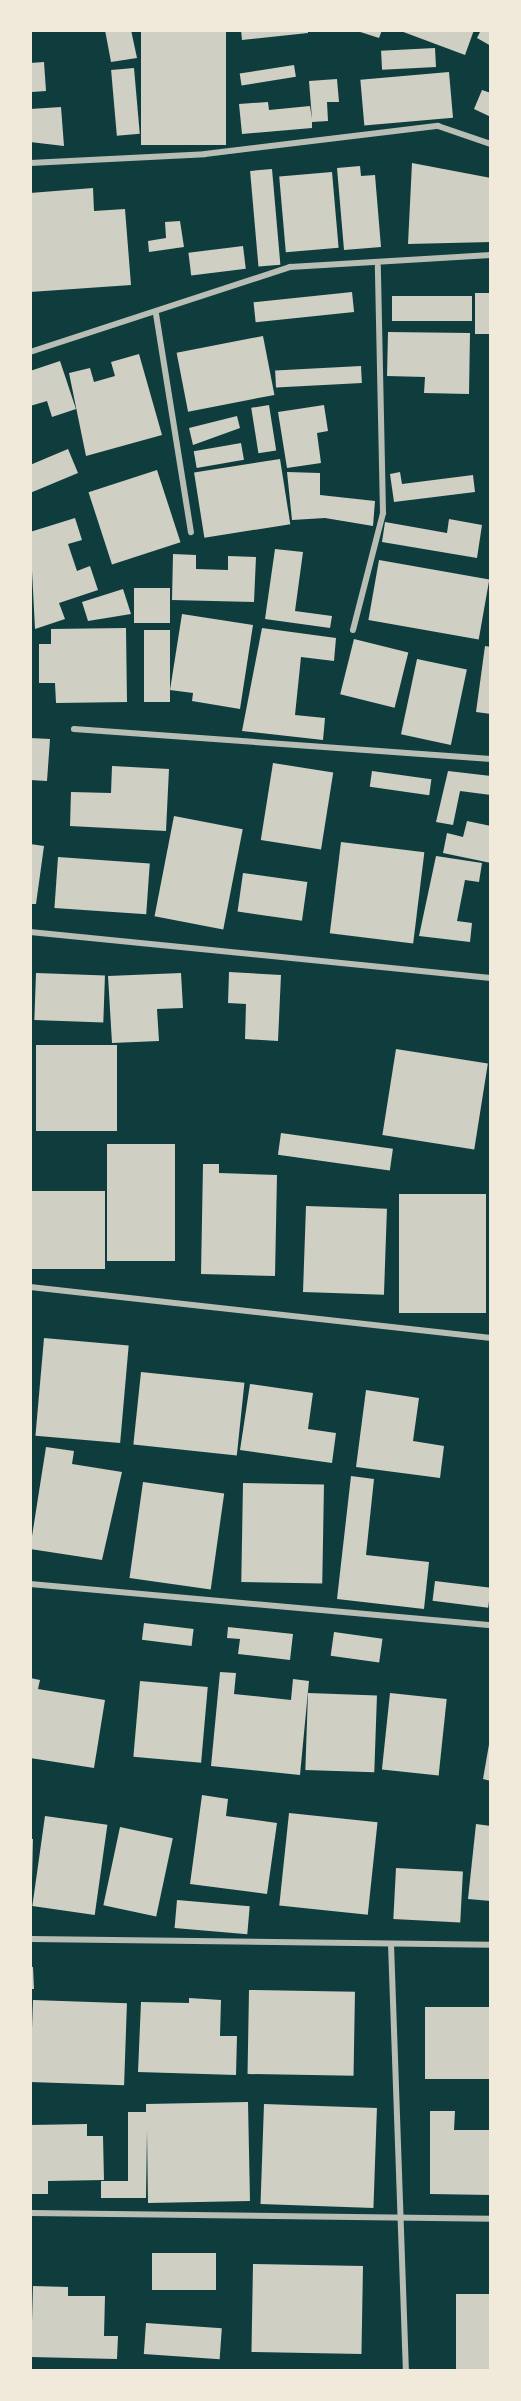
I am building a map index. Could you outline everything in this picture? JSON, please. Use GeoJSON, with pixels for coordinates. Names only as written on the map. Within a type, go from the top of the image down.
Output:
{"type":"FeatureCollection","features":[{"type":"Feature","properties":{"kind":"street"},"geometry":{"type":"LineString","coordinates":[[30,163],[205,154],[438,126],[491,144]]}},
{"type":"Feature","properties":{"kind":"street"},"geometry":{"type":"LineString","coordinates":[[30,352],[156,314],[290,267],[378,266],[442,254],[491,255]]}},
{"type":"Feature","properties":{"kind":"street"},"geometry":{"type":"LineString","coordinates":[[353,630],[383,513],[378,266]]}},
{"type":"Feature","properties":{"kind":"street"},"geometry":{"type":"LineString","coordinates":[[156,314],[191,532]]}},
{"type":"Feature","properties":{"kind":"street"},"geometry":{"type":"LineString","coordinates":[[74,729],[491,759]]}},
{"type":"Feature","properties":{"kind":"street"},"geometry":{"type":"LineString","coordinates":[[30,932],[491,978]]}},
{"type":"Feature","properties":{"kind":"street"},"geometry":{"type":"LineString","coordinates":[[30,1287],[491,1338]]}},
{"type":"Feature","properties":{"kind":"street"},"geometry":{"type":"LineString","coordinates":[[30,1584],[491,1625]]}},
{"type":"Feature","properties":{"kind":"street"},"geometry":{"type":"LineString","coordinates":[[30,1939],[491,1945]]}},
{"type":"Feature","properties":{"kind":"street"},"geometry":{"type":"LineString","coordinates":[[391,1944],[406,2371]]}},
{"type":"Feature","properties":{"kind":"street"},"geometry":{"type":"LineString","coordinates":[[30,2213],[400,2220],[491,2219]]}},
{"type":"Feature","properties":{"kind":"building"},"geometry":{"type":"Polygon","coordinates":[[[105,30],[131,30],[137,58],[111,62],[105,30]]]}},
{"type":"Feature","properties":{"kind":"building"},"geometry":{"type":"Polygon","coordinates":[[[141,30],[226,30],[226,145],[141,145],[141,30]]]}},
{"type":"Feature","properties":{"kind":"building"},"geometry":{"type":"Polygon","coordinates":[[[241,30],[308,30],[308,33],[242,40],[241,30]]]}},
{"type":"Feature","properties":{"kind":"building"},"geometry":{"type":"Polygon","coordinates":[[[354,30],[382,30],[379,38],[354,30]]]}},
{"type":"Feature","properties":{"kind":"building"},"geometry":{"type":"Polygon","coordinates":[[[398,30],[474,30],[465,55],[398,30]]]}},
{"type":"Feature","properties":{"kind":"building"},"geometry":{"type":"Polygon","coordinates":[[[481,30],[491,30],[491,46],[477,38],[481,30]]]}},
{"type":"Feature","properties":{"kind":"building"},"geometry":{"type":"Polygon","coordinates":[[[435,48],[436,67],[382,70],[381,51],[435,48]]]}},
{"type":"Feature","properties":{"kind":"building"},"geometry":{"type":"Polygon","coordinates":[[[44,62],[46,91],[32,92],[30,63],[44,62]]]}},
{"type":"Feature","properties":{"kind":"building"},"geometry":{"type":"Polygon","coordinates":[[[294,65],[296,77],[242,85],[240,74],[294,65]]]}},
{"type":"Feature","properties":{"kind":"building"},"geometry":{"type":"Polygon","coordinates":[[[134,68],[140,134],[117,136],[111,70],[134,68]]]}},
{"type":"Feature","properties":{"kind":"building"},"geometry":{"type":"Polygon","coordinates":[[[449,72],[453,118],[364,126],[360,80],[449,72]]]}},
{"type":"Feature","properties":{"kind":"building"},"geometry":{"type":"Polygon","coordinates":[[[337,79],[339,102],[327,102],[328,121],[312,122],[312,128],[242,134],[239,104],[268,102],[269,110],[310,106],[312,119],[309,81],[337,79]]]}},
{"type":"Feature","properties":{"kind":"building"},"geometry":{"type":"Polygon","coordinates":[[[482,90],[491,93],[491,117],[474,109],[482,90]]]}},
{"type":"Feature","properties":{"kind":"building"},"geometry":{"type":"Polygon","coordinates":[[[61,107],[64,146],[30,142],[30,109],[61,107]]]}},
{"type":"Feature","properties":{"kind":"building"},"geometry":{"type":"Polygon","coordinates":[[[412,163],[491,178],[491,242],[408,244],[412,163]]]}},
{"type":"Feature","properties":{"kind":"building"},"geometry":{"type":"Polygon","coordinates":[[[360,166],[361,176],[375,175],[381,247],[344,250],[337,168],[360,166]]]}},
{"type":"Feature","properties":{"kind":"building"},"geometry":{"type":"Polygon","coordinates":[[[272,169],[280,265],[258,267],[250,171],[272,169]]]}},
{"type":"Feature","properties":{"kind":"building"},"geometry":{"type":"Polygon","coordinates":[[[332,172],[339,248],[286,252],[279,177],[332,172]]]}},
{"type":"Feature","properties":{"kind":"building"},"geometry":{"type":"Polygon","coordinates":[[[93,188],[94,211],[125,209],[131,285],[30,292],[30,193],[93,188]]]}},
{"type":"Feature","properties":{"kind":"building"},"geometry":{"type":"Polygon","coordinates":[[[180,221],[184,247],[149,252],[148,241],[166,238],[165,222],[180,221]]]}},
{"type":"Feature","properties":{"kind":"building"},"geometry":{"type":"Polygon","coordinates":[[[243,246],[246,269],[191,276],[188,253],[243,246]]]}},
{"type":"Feature","properties":{"kind":"building"},"geometry":{"type":"Polygon","coordinates":[[[352,292],[354,312],[256,322],[254,302],[352,292]]]}},
{"type":"Feature","properties":{"kind":"building"},"geometry":{"type":"Polygon","coordinates":[[[475,293],[491,293],[491,334],[475,334],[475,293]]]}},
{"type":"Feature","properties":{"kind":"building"},"geometry":{"type":"Polygon","coordinates":[[[392,296],[472,296],[472,321],[392,321],[392,296]]]}},
{"type":"Feature","properties":{"kind":"building"},"geometry":{"type":"Polygon","coordinates":[[[388,332],[470,333],[469,394],[424,393],[425,377],[387,376],[388,332]]]}},
{"type":"Feature","properties":{"kind":"building"},"geometry":{"type":"Polygon","coordinates":[[[263,336],[274,395],[188,412],[177,353],[263,336]]]}},
{"type":"Feature","properties":{"kind":"building"},"geometry":{"type":"Polygon","coordinates":[[[139,354],[162,435],[86,456],[69,373],[90,368],[94,382],[115,376],[111,362],[139,354]]]}},
{"type":"Feature","properties":{"kind":"building"},"geometry":{"type":"Polygon","coordinates":[[[60,361],[76,409],[52,417],[47,401],[30,406],[30,371],[60,361]]]}},
{"type":"Feature","properties":{"kind":"building"},"geometry":{"type":"Polygon","coordinates":[[[361,366],[362,383],[276,387],[275,371],[361,366]]]}},
{"type":"Feature","properties":{"kind":"building"},"geometry":{"type":"Polygon","coordinates":[[[269,405],[276,450],[258,453],[251,408],[269,405]]]}},
{"type":"Feature","properties":{"kind":"building"},"geometry":{"type":"Polygon","coordinates":[[[324,405],[328,431],[317,433],[321,463],[287,468],[278,412],[324,405]]]}},
{"type":"Feature","properties":{"kind":"building"},"geometry":{"type":"Polygon","coordinates":[[[237,416],[240,428],[193,445],[189,428],[237,416]]]}},
{"type":"Feature","properties":{"kind":"building"},"geometry":{"type":"Polygon","coordinates":[[[241,443],[244,460],[197,468],[194,451],[241,443]]]}},
{"type":"Feature","properties":{"kind":"building"},"geometry":{"type":"Polygon","coordinates":[[[68,449],[78,473],[30,493],[30,465],[68,449]]]}},
{"type":"Feature","properties":{"kind":"building"},"geometry":{"type":"Polygon","coordinates":[[[280,459],[290,524],[204,538],[194,473],[280,459]]]}},
{"type":"Feature","properties":{"kind":"building"},"geometry":{"type":"Polygon","coordinates":[[[157,470],[180,542],[112,565],[89,492],[157,470]]]}},
{"type":"Feature","properties":{"kind":"building"},"geometry":{"type":"Polygon","coordinates":[[[287,472],[320,473],[320,495],[375,501],[373,526],[325,518],[292,520],[287,472]]]}},
{"type":"Feature","properties":{"kind":"building"},"geometry":{"type":"Polygon","coordinates":[[[400,472],[402,484],[473,475],[475,492],[394,502],[390,474],[400,472]]]}},
{"type":"Feature","properties":{"kind":"building"},"geometry":{"type":"Polygon","coordinates":[[[75,518],[82,540],[68,544],[77,571],[90,566],[98,590],[59,603],[65,619],[35,629],[30,532],[75,518]]]}},
{"type":"Feature","properties":{"kind":"building"},"geometry":{"type":"Polygon","coordinates":[[[449,519],[482,525],[477,558],[382,542],[385,522],[447,533],[449,519]]]}},
{"type":"Feature","properties":{"kind":"building"},"geometry":{"type":"Polygon","coordinates":[[[275,549],[303,552],[295,611],[332,616],[330,628],[265,619],[275,549]]]}},
{"type":"Feature","properties":{"kind":"building"},"geometry":{"type":"Polygon","coordinates":[[[173,554],[196,555],[196,569],[228,570],[228,556],[256,557],[254,602],[172,600],[173,554]]]}},
{"type":"Feature","properties":{"kind":"building"},"geometry":{"type":"Polygon","coordinates":[[[379,560],[489,579],[479,640],[368,620],[379,560]]]}},
{"type":"Feature","properties":{"kind":"building"},"geometry":{"type":"Polygon","coordinates":[[[134,588],[170,588],[170,623],[134,623],[134,588]]]}},
{"type":"Feature","properties":{"kind":"building"},"geometry":{"type":"Polygon","coordinates":[[[123,589],[131,614],[88,621],[82,602],[123,589]]]}},
{"type":"Feature","properties":{"kind":"building"},"geometry":{"type":"Polygon","coordinates":[[[182,614],[253,625],[240,709],[192,701],[193,693],[170,690],[182,614]]]}},
{"type":"Feature","properties":{"kind":"building"},"geometry":{"type":"Polygon","coordinates":[[[126,628],[127,702],[56,703],[55,683],[39,683],[39,644],[51,644],[51,629],[126,628]]]}},
{"type":"Feature","properties":{"kind":"building"},"geometry":{"type":"Polygon","coordinates":[[[262,628],[336,638],[334,661],[301,657],[295,715],[325,718],[323,740],[242,731],[262,628]]]}},
{"type":"Feature","properties":{"kind":"building"},"geometry":{"type":"Polygon","coordinates":[[[144,630],[170,630],[170,702],[144,702],[144,630]]]}},
{"type":"Feature","properties":{"kind":"building"},"geometry":{"type":"Polygon","coordinates":[[[354,639],[408,653],[395,708],[340,694],[354,639]]]}},
{"type":"Feature","properties":{"kind":"building"},"geometry":{"type":"Polygon","coordinates":[[[485,646],[491,647],[491,714],[476,712],[485,646]]]}},
{"type":"Feature","properties":{"kind":"building"},"geometry":{"type":"Polygon","coordinates":[[[417,659],[467,670],[451,745],[401,734],[417,659]]]}},
{"type":"Feature","properties":{"kind":"building"},"geometry":{"type":"Polygon","coordinates":[[[30,738],[50,739],[47,781],[30,780],[30,738]]]}},
{"type":"Feature","properties":{"kind":"building"},"geometry":{"type":"Polygon","coordinates":[[[273,763],[333,773],[321,850],[261,840],[273,763]]]}},
{"type":"Feature","properties":{"kind":"building"},"geometry":{"type":"Polygon","coordinates":[[[112,766],[169,769],[166,831],[70,826],[71,792],[111,793],[112,766]]]}},
{"type":"Feature","properties":{"kind":"building"},"geometry":{"type":"Polygon","coordinates":[[[372,771],[431,779],[429,795],[370,787],[372,771]]]}},
{"type":"Feature","properties":{"kind":"building"},"geometry":{"type":"Polygon","coordinates":[[[448,771],[491,776],[491,795],[460,791],[453,825],[436,822],[448,771]]]}},
{"type":"Feature","properties":{"kind":"building"},"geometry":{"type":"Polygon","coordinates":[[[174,816],[243,829],[223,929],[155,916],[174,816]]]}},
{"type":"Feature","properties":{"kind":"building"},"geometry":{"type":"Polygon","coordinates":[[[467,821],[491,826],[491,863],[443,853],[447,833],[463,837],[467,821]]]}},
{"type":"Feature","properties":{"kind":"building"},"geometry":{"type":"Polygon","coordinates":[[[341,842],[424,852],[413,944],[330,933],[341,842]]]}},
{"type":"Feature","properties":{"kind":"building"},"geometry":{"type":"Polygon","coordinates":[[[30,844],[44,846],[36,904],[30,904],[30,844]]]}},
{"type":"Feature","properties":{"kind":"building"},"geometry":{"type":"Polygon","coordinates":[[[436,856],[482,863],[479,882],[465,880],[457,921],[472,923],[470,942],[419,936],[436,856]]]}},
{"type":"Feature","properties":{"kind":"building"},"geometry":{"type":"Polygon","coordinates":[[[58,857],[150,863],[146,914],[54,908],[58,857]]]}},
{"type":"Feature","properties":{"kind":"building"},"geometry":{"type":"Polygon","coordinates":[[[243,873],[307,882],[302,921],[238,912],[243,873]]]}},
{"type":"Feature","properties":{"kind":"building"},"geometry":{"type":"Polygon","coordinates":[[[229,972],[281,975],[278,1041],[245,1039],[246,1004],[228,1003],[229,972]]]}},
{"type":"Feature","properties":{"kind":"building"},"geometry":{"type":"Polygon","coordinates":[[[36,973],[105,975],[103,1022],[34,1020],[36,973]]]}},
{"type":"Feature","properties":{"kind":"building"},"geometry":{"type":"Polygon","coordinates":[[[181,973],[183,1008],[157,1009],[159,1041],[112,1043],[108,976],[181,973]]]}},
{"type":"Feature","properties":{"kind":"building"},"geometry":{"type":"Polygon","coordinates":[[[36,1045],[117,1045],[117,1131],[36,1131],[36,1045]]]}},
{"type":"Feature","properties":{"kind":"building"},"geometry":{"type":"Polygon","coordinates":[[[396,1049],[488,1064],[474,1149],[382,1135],[396,1049]]]}},
{"type":"Feature","properties":{"kind":"building"},"geometry":{"type":"Polygon","coordinates":[[[281,1133],[393,1149],[390,1171],[278,1155],[281,1133]]]}},
{"type":"Feature","properties":{"kind":"building"},"geometry":{"type":"Polygon","coordinates":[[[107,1144],[175,1144],[175,1261],[107,1261],[107,1144]]]}},
{"type":"Feature","properties":{"kind":"building"},"geometry":{"type":"Polygon","coordinates":[[[203,1164],[219,1164],[219,1173],[277,1175],[275,1276],[201,1274],[203,1164]]]}},
{"type":"Feature","properties":{"kind":"building"},"geometry":{"type":"Polygon","coordinates":[[[30,1191],[105,1191],[105,1269],[30,1269],[30,1191]]]}},
{"type":"Feature","properties":{"kind":"building"},"geometry":{"type":"Polygon","coordinates":[[[399,1194],[486,1194],[486,1313],[399,1313],[399,1194]]]}},
{"type":"Feature","properties":{"kind":"building"},"geometry":{"type":"Polygon","coordinates":[[[306,1206],[387,1209],[384,1295],[303,1292],[306,1206]]]}},
{"type":"Feature","properties":{"kind":"building"},"geometry":{"type":"Polygon","coordinates":[[[44,1338],[129,1345],[120,1443],[35,1436],[44,1338]]]}},
{"type":"Feature","properties":{"kind":"building"},"geometry":{"type":"Polygon","coordinates":[[[141,1372],[244,1383],[237,1455],[133,1445],[141,1372]]]}},
{"type":"Feature","properties":{"kind":"building"},"geometry":{"type":"Polygon","coordinates":[[[250,1384],[313,1393],[308,1429],[336,1433],[332,1463],[240,1450],[250,1384]]]}},
{"type":"Feature","properties":{"kind":"building"},"geometry":{"type":"Polygon","coordinates":[[[366,1390],[419,1398],[413,1441],[444,1446],[440,1478],[356,1467],[366,1390]]]}},
{"type":"Feature","properties":{"kind":"building"},"geometry":{"type":"Polygon","coordinates":[[[46,1447],[74,1451],[72,1464],[122,1472],[102,1560],[30,1549],[46,1447]]]}},
{"type":"Feature","properties":{"kind":"building"},"geometry":{"type":"Polygon","coordinates":[[[351,1476],[374,1479],[366,1555],[429,1562],[424,1609],[337,1599],[351,1476]]]}},
{"type":"Feature","properties":{"kind":"building"},"geometry":{"type":"Polygon","coordinates":[[[143,1482],[224,1493],[211,1589],[130,1578],[143,1482]]]}},
{"type":"Feature","properties":{"kind":"building"},"geometry":{"type":"Polygon","coordinates":[[[243,1483],[324,1484],[322,1583],[241,1582],[243,1483]]]}},
{"type":"Feature","properties":{"kind":"building"},"geometry":{"type":"Polygon","coordinates":[[[435,1581],[491,1588],[488,1608],[433,1601],[435,1581]]]}},
{"type":"Feature","properties":{"kind":"building"},"geometry":{"type":"Polygon","coordinates":[[[144,1623],[194,1629],[192,1646],[142,1640],[144,1623]]]}},
{"type":"Feature","properties":{"kind":"building"},"geometry":{"type":"Polygon","coordinates":[[[228,1627],[293,1634],[290,1660],[238,1654],[240,1639],[227,1638],[228,1627]]]}},
{"type":"Feature","properties":{"kind":"building"},"geometry":{"type":"Polygon","coordinates":[[[334,1632],[383,1639],[379,1663],[331,1656],[334,1632]]]}},
{"type":"Feature","properties":{"kind":"building"},"geometry":{"type":"Polygon","coordinates":[[[220,1672],[236,1673],[234,1694],[291,1700],[293,1679],[309,1681],[300,1775],[211,1766],[220,1672]]]}},
{"type":"Feature","properties":{"kind":"building"},"geometry":{"type":"Polygon","coordinates":[[[30,1678],[40,1680],[38,1689],[105,1700],[94,1768],[30,1758],[30,1678]]]}},
{"type":"Feature","properties":{"kind":"building"},"geometry":{"type":"Polygon","coordinates":[[[140,1681],[208,1687],[201,1763],[133,1757],[140,1681]]]}},
{"type":"Feature","properties":{"kind":"building"},"geometry":{"type":"Polygon","coordinates":[[[308,1693],[377,1695],[374,1772],[305,1770],[308,1693]]]}},
{"type":"Feature","properties":{"kind":"building"},"geometry":{"type":"Polygon","coordinates":[[[390,1693],[447,1699],[439,1776],[382,1770],[390,1693]]]}},
{"type":"Feature","properties":{"kind":"building"},"geometry":{"type":"Polygon","coordinates":[[[491,1733],[491,1781],[483,1779],[491,1733]]]}},
{"type":"Feature","properties":{"kind":"building"},"geometry":{"type":"Polygon","coordinates":[[[202,1795],[228,1799],[226,1816],[277,1823],[267,1894],[190,1884],[202,1795]]]}},
{"type":"Feature","properties":{"kind":"building"},"geometry":{"type":"Polygon","coordinates":[[[289,1813],[378,1822],[368,1915],[279,1905],[289,1813]]]}},
{"type":"Feature","properties":{"kind":"building"},"geometry":{"type":"Polygon","coordinates":[[[45,1816],[107,1825],[95,1915],[32,1906],[45,1816]]]}},
{"type":"Feature","properties":{"kind":"building"},"geometry":{"type":"Polygon","coordinates":[[[476,1824],[491,1826],[491,1901],[468,1899],[476,1824]]]}},
{"type":"Feature","properties":{"kind":"building"},"geometry":{"type":"Polygon","coordinates":[[[120,1827],[173,1838],[156,1916],[103,1905],[120,1827]]]}},
{"type":"Feature","properties":{"kind":"building"},"geometry":{"type":"Polygon","coordinates":[[[30,1839],[33,1839],[32,1879],[30,1879],[30,1839]]]}},
{"type":"Feature","properties":{"kind":"building"},"geometry":{"type":"Polygon","coordinates":[[[396,1868],[463,1872],[460,1922],[393,1919],[396,1868]]]}},
{"type":"Feature","properties":{"kind":"building"},"geometry":{"type":"Polygon","coordinates":[[[177,1900],[250,1906],[247,1934],[175,1928],[177,1900]]]}},
{"type":"Feature","properties":{"kind":"building"},"geometry":{"type":"Polygon","coordinates":[[[30,1967],[33,1967],[34,1989],[30,1989],[30,1967]]]}},
{"type":"Feature","properties":{"kind":"building"},"geometry":{"type":"Polygon","coordinates":[[[249,1990],[355,1992],[354,2076],[248,2074],[249,1990]]]}},
{"type":"Feature","properties":{"kind":"building"},"geometry":{"type":"Polygon","coordinates":[[[189,1998],[221,2000],[220,2036],[237,2036],[236,2075],[138,2072],[141,2002],[189,2003],[189,1998]]]}},
{"type":"Feature","properties":{"kind":"building"},"geometry":{"type":"Polygon","coordinates":[[[33,2000],[127,2003],[124,2085],[30,2082],[33,2000]]]}},
{"type":"Feature","properties":{"kind":"building"},"geometry":{"type":"Polygon","coordinates":[[[425,2007],[491,2007],[491,2079],[425,2079],[425,2007]]]}},
{"type":"Feature","properties":{"kind":"building"},"geometry":{"type":"Polygon","coordinates":[[[248,2102],[250,2201],[148,2203],[147,2130],[146,2198],[101,2198],[101,2181],[128,2181],[128,2112],[146,2112],[146,2104],[248,2102]]]}},
{"type":"Feature","properties":{"kind":"building"},"geometry":{"type":"Polygon","coordinates":[[[264,2104],[377,2108],[373,2208],[261,2204],[264,2104]]]}},
{"type":"Feature","properties":{"kind":"building"},"geometry":{"type":"Polygon","coordinates":[[[430,2111],[455,2111],[454,2130],[491,2130],[491,2195],[430,2194],[430,2111]]]}},
{"type":"Feature","properties":{"kind":"building"},"geometry":{"type":"Polygon","coordinates":[[[87,2124],[87,2136],[103,2136],[104,2180],[48,2181],[48,2194],[30,2194],[30,2125],[87,2124]]]}},
{"type":"Feature","properties":{"kind":"building"},"geometry":{"type":"Polygon","coordinates":[[[152,2253],[216,2253],[216,2290],[152,2290],[152,2253]]]}},
{"type":"Feature","properties":{"kind":"building"},"geometry":{"type":"Polygon","coordinates":[[[253,2264],[363,2266],[361,2354],[251,2352],[253,2264]]]}},
{"type":"Feature","properties":{"kind":"building"},"geometry":{"type":"Polygon","coordinates":[[[33,2286],[68,2287],[68,2296],[105,2296],[104,2336],[118,2336],[117,2359],[31,2357],[33,2286]]]}},
{"type":"Feature","properties":{"kind":"building"},"geometry":{"type":"Polygon","coordinates":[[[456,2294],[491,2294],[491,2371],[456,2371],[456,2294]]]}},
{"type":"Feature","properties":{"kind":"building"},"geometry":{"type":"Polygon","coordinates":[[[146,2323],[222,2328],[220,2359],[144,2354],[146,2323]]]}}]}
